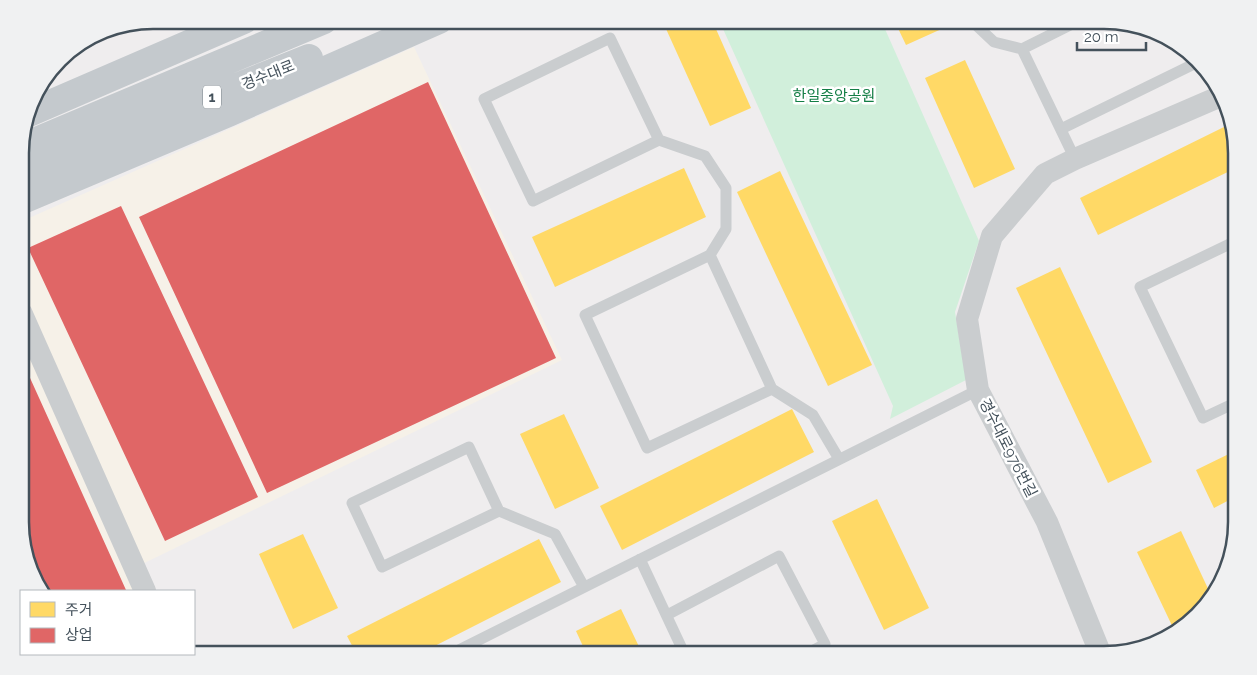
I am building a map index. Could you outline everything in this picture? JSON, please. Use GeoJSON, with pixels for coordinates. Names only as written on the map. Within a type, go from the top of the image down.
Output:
{"type":"FeatureCollection","features":[{"type":"Feature","properties":{"kind":"main road"},"geometry":{"type":"LineString","coordinates":[[36,110],[223,29]]}},
{"type":"Feature","properties":{"kind":"main road","name":"경수대로"},"geometry":{"type":"LineString","coordinates":[[29,144],[303,29]]}},
{"type":"Feature","properties":{"kind":"main road","name":"경수대로"},"geometry":{"type":"LineString","coordinates":[[29,170],[381,29]]}},
{"type":"Feature","properties":{"kind":"main road"},"geometry":{"type":"LineString","coordinates":[[29,197],[419,29]]}},
{"type":"Feature","properties":{"kind":"street","name":"경수대로976번길"},"geometry":{"type":"LineString","coordinates":[[1097,646],[1046,522],[978,390],[967,319],[992,236],[1045,174],[1075,159],[1216,98]]}},
{"type":"Feature","properties":{"kind":"street"},"geometry":{"type":"LineString","coordinates":[[29,330],[145,590]]}},
{"type":"Feature","properties":{"kind":"lane"},"geometry":{"type":"LineString","coordinates":[[980,29],[994,42],[1022,49],[1062,29]]}},
{"type":"Feature","properties":{"kind":"lane"},"geometry":{"type":"LineString","coordinates":[[659,140],[610,38],[484,99],[533,201],[659,140],[705,156],[726,188],[726,229],[710,255],[585,315],[647,448],[772,388]]}},
{"type":"Feature","properties":{"kind":"lane"},"geometry":{"type":"LineString","coordinates":[[1022,49],[1075,159]]}},
{"type":"Feature","properties":{"kind":"lane"},"geometry":{"type":"LineString","coordinates":[[1061,129],[1191,64]]}},
{"type":"Feature","properties":{"kind":"lane"},"geometry":{"type":"LineString","coordinates":[[1228,245],[1140,287],[1203,418],[1228,406]]}},
{"type":"Feature","properties":{"kind":"lane"},"geometry":{"type":"LineString","coordinates":[[710,255],[772,388],[813,415],[839,459]]}},
{"type":"Feature","properties":{"kind":"lane"},"geometry":{"type":"LineString","coordinates":[[467,646],[978,390]]}},
{"type":"Feature","properties":{"kind":"lane"},"geometry":{"type":"LineString","coordinates":[[499,511],[382,567],[352,503],[469,447],[499,511],[554,534],[584,587]]}},
{"type":"Feature","properties":{"kind":"lane"},"geometry":{"type":"LineString","coordinates":[[667,615],[779,556],[825,644],[821,646]]}},
{"type":"Feature","properties":{"kind":"lane"},"geometry":{"type":"LineString","coordinates":[[640,559],[681,646]]}},
{"type":"Feature","properties":{"kind":"shaded area"},"geometry":{"type":"Polygon","coordinates":[[[414,47],[562,360],[128,571],[136,590],[49,590],[41,577],[33,555],[29,523],[29,218],[414,47]]]}},
{"type":"Feature","properties":{"kind":"green space","name":"한일중앙공원"},"geometry":{"type":"Polygon","coordinates":[[[723,29],[885,29],[979,241],[955,312],[966,380],[890,419],[893,406],[723,29]]]}},
{"type":"Feature","properties":{"kind":"building: 주거"},"geometry":{"type":"Polygon","coordinates":[[[666,29],[716,29],[751,108],[710,126],[666,29]]]}},
{"type":"Feature","properties":{"kind":"building: 주거"},"geometry":{"type":"Polygon","coordinates":[[[898,29],[942,29],[906,45],[898,29]]]}},
{"type":"Feature","properties":{"kind":"building: 주거"},"geometry":{"type":"Polygon","coordinates":[[[965,60],[1015,169],[974,188],[925,78],[965,60]]]}},
{"type":"Feature","properties":{"kind":"building: 주거"},"geometry":{"type":"Polygon","coordinates":[[[1225,126],[1228,172],[1098,235],[1080,198],[1225,126]]]}},
{"type":"Feature","properties":{"kind":"building: 주거"},"geometry":{"type":"Polygon","coordinates":[[[684,168],[706,217],[555,287],[532,237],[684,168]]]}},
{"type":"Feature","properties":{"kind":"building: 주거"},"geometry":{"type":"Polygon","coordinates":[[[780,171],[872,365],[828,386],[737,192],[780,171]]]}},
{"type":"Feature","properties":{"kind":"building: 주거"},"geometry":{"type":"Polygon","coordinates":[[[1060,267],[1152,462],[1108,483],[1016,288],[1060,267]]]}},
{"type":"Feature","properties":{"kind":"building: 주거"},"geometry":{"type":"Polygon","coordinates":[[[792,409],[814,452],[622,550],[600,506],[792,409]]]}},
{"type":"Feature","properties":{"kind":"building: 주거"},"geometry":{"type":"Polygon","coordinates":[[[564,414],[599,488],[555,509],[520,434],[564,414]]]}},
{"type":"Feature","properties":{"kind":"building: 주거"},"geometry":{"type":"Polygon","coordinates":[[[1228,454],[1228,501],[1214,508],[1196,470],[1228,454]]]}},
{"type":"Feature","properties":{"kind":"building: 주거"},"geometry":{"type":"Polygon","coordinates":[[[877,499],[929,608],[884,630],[832,521],[877,499]]]}},
{"type":"Feature","properties":{"kind":"building: 주거"},"geometry":{"type":"Polygon","coordinates":[[[1181,531],[1208,589],[1198,604],[1186,616],[1172,626],[1137,552],[1181,531]]]}},
{"type":"Feature","properties":{"kind":"building: 주거"},"geometry":{"type":"Polygon","coordinates":[[[303,534],[338,608],[293,629],[259,554],[303,534]]]}},
{"type":"Feature","properties":{"kind":"building: 주거"},"geometry":{"type":"Polygon","coordinates":[[[539,539],[561,582],[435,646],[352,646],[347,636],[539,539]]]}},
{"type":"Feature","properties":{"kind":"building: 주거"},"geometry":{"type":"Polygon","coordinates":[[[621,609],[639,646],[583,646],[576,631],[621,609]]]}},
{"type":"Feature","properties":{"kind":"building: 상업"},"geometry":{"type":"Polygon","coordinates":[[[428,82],[556,358],[267,493],[139,217],[428,82]]]}},
{"type":"Feature","properties":{"kind":"building: 상업"},"geometry":{"type":"Polygon","coordinates":[[[121,206],[258,497],[165,541],[29,248],[121,206]]]}},
{"type":"Feature","properties":{"kind":"building: 상업"},"geometry":{"type":"Polygon","coordinates":[[[29,376],[126,590],[49,590],[41,577],[33,555],[29,523],[29,376]]]}}]}
